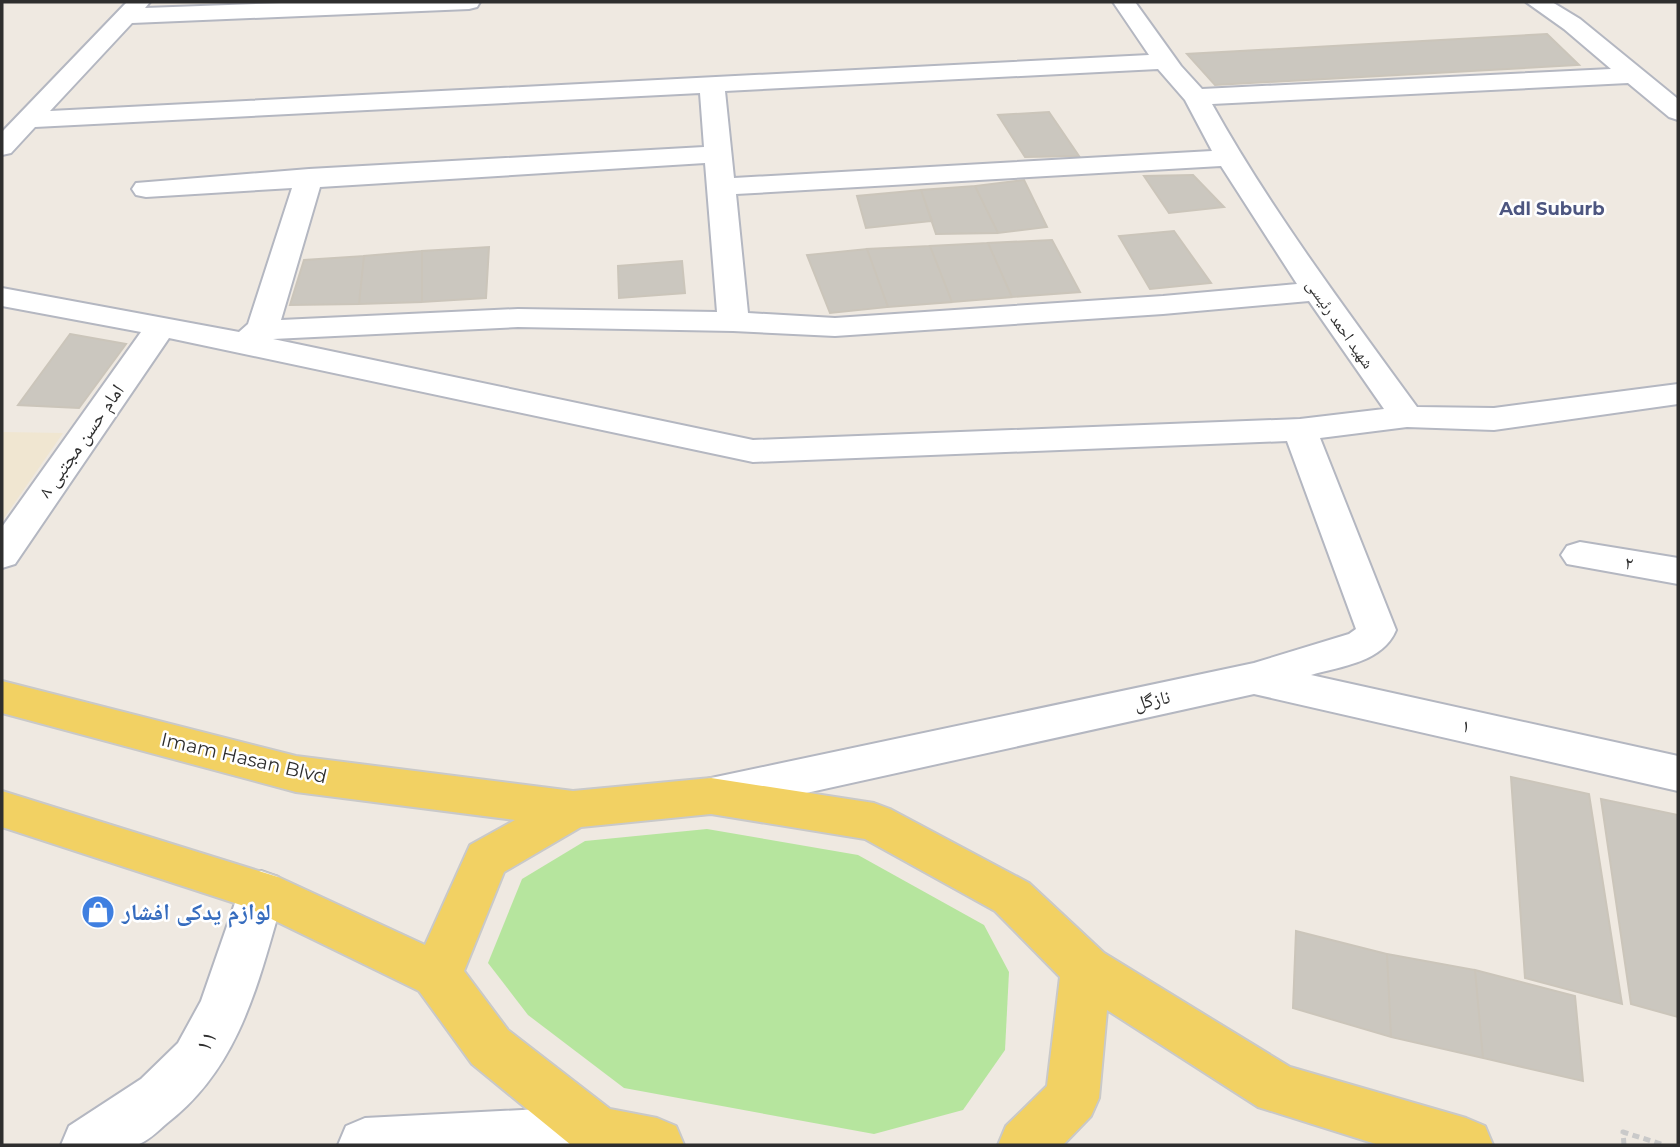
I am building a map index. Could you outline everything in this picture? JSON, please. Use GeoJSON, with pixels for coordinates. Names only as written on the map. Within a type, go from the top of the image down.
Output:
{"type":"FeatureCollection","features":[{"type":"Feature","properties":{"kind":"main road","name":"Imam Hasan Blvd"},"geometry":{"type":"LineString","coordinates":[[2,697],[296,774],[573,809]]}},
{"type":"Feature","properties":{"kind":"main road"},"geometry":{"type":"LineString","coordinates":[[438,975],[486,859],[573,809],[711,796],[874,822],[1012,897],[1086,969],[1277,1089],[1466,1145]]}},
{"type":"Feature","properties":{"kind":"main road"},"geometry":{"type":"LineString","coordinates":[[2,809],[261,891],[438,975],[490,1047],[598,1133],[657,1145]]}},
{"type":"Feature","properties":{"kind":"main road"},"geometry":{"type":"LineString","coordinates":[[1026,1145],[1072,1098],[1086,969]]}},
{"type":"Feature","properties":{"kind":"street"},"geometry":{"type":"LineString","coordinates":[[2,147],[132,9],[469,2]]}},
{"type":"Feature","properties":{"kind":"street","name":"شهید احمد رئیسی"},"geometry":{"type":"LineString","coordinates":[[1125,2],[1166,61],[1196,96],[1229,158],[1317,291],[1407,417]]}},
{"type":"Feature","properties":{"kind":"street"},"geometry":{"type":"LineString","coordinates":[[1537,2],[1572,24],[1678,113]]}},
{"type":"Feature","properties":{"kind":"street"},"geometry":{"type":"LineString","coordinates":[[27,120],[712,87],[1166,61]]}},
{"type":"Feature","properties":{"kind":"street"},"geometry":{"type":"LineString","coordinates":[[1196,96],[1630,75]]}},
{"type":"Feature","properties":{"kind":"street"},"geometry":{"type":"LineString","coordinates":[[712,87],[733,322]]}},
{"type":"Feature","properties":{"kind":"street"},"geometry":{"type":"LineString","coordinates":[[146,188],[718,154]]}},
{"type":"Feature","properties":{"kind":"street"},"geometry":{"type":"LineString","coordinates":[[721,187],[1229,158]]}},
{"type":"Feature","properties":{"kind":"street"},"geometry":{"type":"LineString","coordinates":[[247,335],[309,177]]}},
{"type":"Feature","properties":{"kind":"street"},"geometry":{"type":"LineString","coordinates":[[2,297],[160,328],[247,335],[518,318],[733,322],[835,327],[1163,305],[1317,291]]}},
{"type":"Feature","properties":{"kind":"street","name":"امام حسن مجتبی ۸"},"geometry":{"type":"LineString","coordinates":[[2,555],[160,328]]}},
{"type":"Feature","properties":{"kind":"street"},"geometry":{"type":"LineString","coordinates":[[247,335],[753,451],[1300,430],[1407,417],[1494,419],[1678,394]]}},
{"type":"Feature","properties":{"kind":"street","name":"نازگل"},"geometry":{"type":"LineString","coordinates":[[711,796],[1254,678],[1363,644],[1373,637],[1376,631],[1300,430]]}},
{"type":"Feature","properties":{"kind":"street","name":"۲"},"geometry":{"type":"LineString","coordinates":[[1580,555],[1678,571]]}},
{"type":"Feature","properties":{"kind":"street","name":"۱"},"geometry":{"type":"LineString","coordinates":[[1254,678],[1678,774]]}},
{"type":"Feature","properties":{"kind":"street","name":"۱۱"},"geometry":{"type":"LineString","coordinates":[[88,1145],[147,1108],[196,1060],[224,1007],[261,891]]}},
{"type":"Feature","properties":{"kind":"street"},"geometry":{"type":"LineString","coordinates":[[365,1145],[598,1133]]}},
{"type":"Feature","properties":{"kind":"path"},"geometry":{"type":"LineString","coordinates":[[1624,1145],[1623,1132],[1664,1145]]}},
{"type":"Feature","properties":{"kind":"shaded area"},"geometry":{"type":"Polygon","coordinates":[[[2,432],[63,433],[2,521],[2,432]]]}},
{"type":"Feature","properties":{"kind":"green space"},"geometry":{"type":"Polygon","coordinates":[[[707,829],[858,855],[984,925],[1009,972],[1005,1050],[963,1110],[874,1134],[624,1088],[528,1015],[488,963],[522,879],[585,841],[707,829]]]}},
{"type":"Feature","properties":{"kind":"building"},"geometry":{"type":"Polygon","coordinates":[[[1547,34],[1579,65],[1215,85],[1187,54],[1547,34]]]}},
{"type":"Feature","properties":{"kind":"building"},"geometry":{"type":"Polygon","coordinates":[[[1049,112],[1079,156],[1025,157],[998,115],[1049,112]]]}},
{"type":"Feature","properties":{"kind":"building"},"geometry":{"type":"Polygon","coordinates":[[[1193,175],[1224,207],[1169,213],[1144,176],[1193,175]]]}},
{"type":"Feature","properties":{"kind":"building"},"geometry":{"type":"Polygon","coordinates":[[[1024,180],[1047,227],[998,233],[975,186],[1024,180]]]}},
{"type":"Feature","properties":{"kind":"building"},"geometry":{"type":"Polygon","coordinates":[[[975,186],[998,233],[936,234],[921,190],[975,186]]]}},
{"type":"Feature","properties":{"kind":"building"},"geometry":{"type":"Polygon","coordinates":[[[921,190],[932,221],[866,228],[857,196],[921,190]]]}},
{"type":"Feature","properties":{"kind":"building"},"geometry":{"type":"Polygon","coordinates":[[[1174,231],[1211,283],[1150,289],[1119,236],[1174,231]]]}},
{"type":"Feature","properties":{"kind":"building"},"geometry":{"type":"Polygon","coordinates":[[[1052,240],[1080,292],[1012,297],[988,243],[1052,240]]]}},
{"type":"Feature","properties":{"kind":"building"},"geometry":{"type":"Polygon","coordinates":[[[988,243],[1012,297],[952,302],[930,246],[988,243]]]}},
{"type":"Feature","properties":{"kind":"building"},"geometry":{"type":"Polygon","coordinates":[[[930,246],[952,302],[888,307],[867,249],[930,246]]]}},
{"type":"Feature","properties":{"kind":"building"},"geometry":{"type":"Polygon","coordinates":[[[489,247],[486,298],[422,302],[422,251],[489,247]]]}},
{"type":"Feature","properties":{"kind":"building"},"geometry":{"type":"Polygon","coordinates":[[[867,249],[888,307],[830,313],[807,255],[867,249]]]}},
{"type":"Feature","properties":{"kind":"building"},"geometry":{"type":"Polygon","coordinates":[[[422,251],[422,302],[359,304],[364,256],[422,251]]]}},
{"type":"Feature","properties":{"kind":"building"},"geometry":{"type":"Polygon","coordinates":[[[364,256],[359,304],[290,305],[304,260],[364,256]]]}},
{"type":"Feature","properties":{"kind":"building"},"geometry":{"type":"Polygon","coordinates":[[[682,261],[685,293],[619,298],[618,266],[682,261]]]}},
{"type":"Feature","properties":{"kind":"building"},"geometry":{"type":"Polygon","coordinates":[[[70,334],[126,344],[79,408],[18,405],[70,334]]]}},
{"type":"Feature","properties":{"kind":"building"},"geometry":{"type":"Polygon","coordinates":[[[1511,777],[1589,794],[1622,1004],[1525,978],[1511,777]]]}},
{"type":"Feature","properties":{"kind":"building"},"geometry":{"type":"Polygon","coordinates":[[[1601,799],[1678,815],[1678,1017],[1631,1004],[1601,799]]]}},
{"type":"Feature","properties":{"kind":"building"},"geometry":{"type":"Polygon","coordinates":[[[1296,931],[1387,954],[1391,1037],[1293,1008],[1296,931]]]}},
{"type":"Feature","properties":{"kind":"building"},"geometry":{"type":"Polygon","coordinates":[[[1387,954],[1475,970],[1483,1058],[1391,1037],[1387,954]]]}},
{"type":"Feature","properties":{"kind":"building"},"geometry":{"type":"Polygon","coordinates":[[[1475,970],[1575,996],[1583,1081],[1483,1058],[1475,970]]]}},
{"type":"Feature","properties":{"kind":"place","name":"لوازم یدکی افشار"},"geometry":{"type":"Point","coordinates":[98,912]}},
{"type":"Feature","properties":{"kind":"district","name":"Adl Suburb"},"geometry":{"type":"Point","coordinates":[1552,209]}}]}
